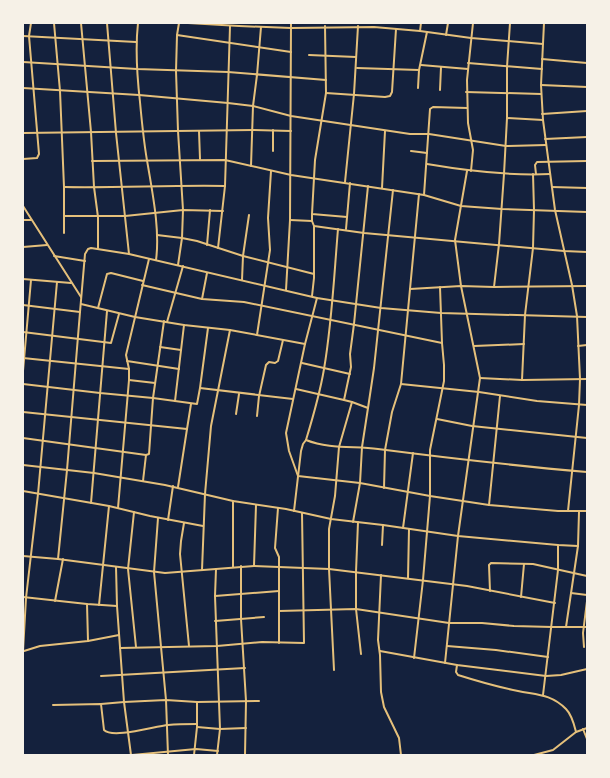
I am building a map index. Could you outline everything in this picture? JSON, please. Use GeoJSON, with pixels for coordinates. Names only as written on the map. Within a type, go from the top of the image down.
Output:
{"type":"FeatureCollection","features":[{"type":"Feature","properties":{"kind":"street"},"geometry":{"type":"LineString","coordinates":[[23,159],[34,159],[38,156],[29,36],[31,23]]}},
{"type":"Feature","properties":{"kind":"street"},"geometry":{"type":"LineString","coordinates":[[54,23],[62,132],[64,233]]}},
{"type":"Feature","properties":{"kind":"street"},"geometry":{"type":"LineString","coordinates":[[81,23],[86,92],[91,132],[94,187],[98,217],[98,248]]}},
{"type":"Feature","properties":{"kind":"street"},"geometry":{"type":"LineString","coordinates":[[107,23],[116,133],[129,254]]}},
{"type":"Feature","properties":{"kind":"street"},"geometry":{"type":"LineString","coordinates":[[138,23],[136,42],[137,69],[143,132],[155,213],[158,248],[156,260]]}},
{"type":"Feature","properties":{"kind":"street"},"geometry":{"type":"LineString","coordinates":[[178,265],[182,238],[183,210],[176,71],[179,23]]}},
{"type":"Feature","properties":{"kind":"street"},"geometry":{"type":"LineString","coordinates":[[188,23],[291,28],[358,26],[420,31],[509,42],[543,44]]}},
{"type":"Feature","properties":{"kind":"street"},"geometry":{"type":"LineString","coordinates":[[286,290],[291,175],[291,23]]}},
{"type":"Feature","properties":{"kind":"street"},"geometry":{"type":"LineString","coordinates":[[316,23],[317,27]]}},
{"type":"Feature","properties":{"kind":"street"},"geometry":{"type":"LineString","coordinates":[[420,31],[421,23]]}},
{"type":"Feature","properties":{"kind":"street"},"geometry":{"type":"LineString","coordinates":[[446,34],[448,23]]}},
{"type":"Feature","properties":{"kind":"street"},"geometry":{"type":"LineString","coordinates":[[471,171],[473,150],[469,132],[466,92],[473,23]]}},
{"type":"Feature","properties":{"kind":"street"},"geometry":{"type":"LineString","coordinates":[[494,287],[502,209],[506,146],[506,93],[510,23]]}},
{"type":"Feature","properties":{"kind":"street"},"geometry":{"type":"LineString","coordinates":[[544,23],[541,94],[545,140],[555,210],[578,316],[580,405],[568,511]]}},
{"type":"Feature","properties":{"kind":"street"},"geometry":{"type":"LineString","coordinates":[[218,248],[225,186],[230,26]]}},
{"type":"Feature","properties":{"kind":"street"},"geometry":{"type":"LineString","coordinates":[[312,296],[314,274],[314,226],[312,221],[313,178],[326,93],[325,26]]}},
{"type":"Feature","properties":{"kind":"street"},"geometry":{"type":"LineString","coordinates":[[345,182],[354,94],[358,26]]}},
{"type":"Feature","properties":{"kind":"street"},"geometry":{"type":"LineString","coordinates":[[251,166],[253,106],[258,75],[261,27]]}},
{"type":"Feature","properties":{"kind":"street"},"geometry":{"type":"LineString","coordinates":[[326,93],[385,97],[390,96],[392,92],[396,29]]}},
{"type":"Feature","properties":{"kind":"street"},"geometry":{"type":"LineString","coordinates":[[418,88],[419,70],[427,32]]}},
{"type":"Feature","properties":{"kind":"street"},"geometry":{"type":"LineString","coordinates":[[178,35],[260,46],[291,52]]}},
{"type":"Feature","properties":{"kind":"street"},"geometry":{"type":"LineString","coordinates":[[23,36],[136,42]]}},
{"type":"Feature","properties":{"kind":"street"},"geometry":{"type":"LineString","coordinates":[[309,55],[356,57]]}},
{"type":"Feature","properties":{"kind":"street"},"geometry":{"type":"LineString","coordinates":[[542,59],[587,62]]}},
{"type":"Feature","properties":{"kind":"street"},"geometry":{"type":"LineString","coordinates":[[23,62],[110,68],[228,72],[326,80]]}},
{"type":"Feature","properties":{"kind":"street"},"geometry":{"type":"LineString","coordinates":[[468,63],[542,69]]}},
{"type":"Feature","properties":{"kind":"street"},"geometry":{"type":"LineString","coordinates":[[420,65],[468,69]]}},
{"type":"Feature","properties":{"kind":"street"},"geometry":{"type":"LineString","coordinates":[[440,90],[441,67]]}},
{"type":"Feature","properties":{"kind":"street"},"geometry":{"type":"LineString","coordinates":[[356,68],[419,70]]}},
{"type":"Feature","properties":{"kind":"street"},"geometry":{"type":"LineString","coordinates":[[541,85],[587,87]]}},
{"type":"Feature","properties":{"kind":"street"},"geometry":{"type":"LineString","coordinates":[[23,88],[140,95],[228,103],[253,106],[291,116],[410,134],[429,134],[506,146],[546,145]]}},
{"type":"Feature","properties":{"kind":"street"},"geometry":{"type":"LineString","coordinates":[[466,92],[541,94]]}},
{"type":"Feature","properties":{"kind":"street"},"geometry":{"type":"LineString","coordinates":[[424,195],[428,153],[429,113],[431,108],[467,108]]}},
{"type":"Feature","properties":{"kind":"street"},"geometry":{"type":"LineString","coordinates":[[542,114],[587,111]]}},
{"type":"Feature","properties":{"kind":"street"},"geometry":{"type":"LineString","coordinates":[[507,118],[543,120]]}},
{"type":"Feature","properties":{"kind":"street"},"geometry":{"type":"LineString","coordinates":[[23,133],[116,133],[252,130],[291,131]]}},
{"type":"Feature","properties":{"kind":"street"},"geometry":{"type":"LineString","coordinates":[[273,130],[273,151]]}},
{"type":"Feature","properties":{"kind":"street"},"geometry":{"type":"LineString","coordinates":[[382,188],[385,130]]}},
{"type":"Feature","properties":{"kind":"street"},"geometry":{"type":"LineString","coordinates":[[199,131],[200,159]]}},
{"type":"Feature","properties":{"kind":"street"},"geometry":{"type":"LineString","coordinates":[[545,140],[587,137]]}},
{"type":"Feature","properties":{"kind":"street"},"geometry":{"type":"LineString","coordinates":[[410,151],[428,153]]}},
{"type":"Feature","properties":{"kind":"street"},"geometry":{"type":"LineString","coordinates":[[92,161],[225,160],[291,175],[420,194],[461,206],[587,212]]}},
{"type":"Feature","properties":{"kind":"street"},"geometry":{"type":"LineString","coordinates":[[522,380],[525,314],[532,248],[534,174],[536,163],[587,161]]}},
{"type":"Feature","properties":{"kind":"street"},"geometry":{"type":"LineString","coordinates":[[427,164],[467,171],[504,174],[550,174]]}},
{"type":"Feature","properties":{"kind":"street"},"geometry":{"type":"LineString","coordinates":[[257,335],[260,306],[270,250],[268,218],[271,171]]}},
{"type":"Feature","properties":{"kind":"street"},"geometry":{"type":"LineString","coordinates":[[445,663],[452,584],[462,501],[480,378],[461,286],[455,240],[467,171]]}},
{"type":"Feature","properties":{"kind":"street"},"geometry":{"type":"LineString","coordinates":[[346,230],[350,183]]}},
{"type":"Feature","properties":{"kind":"street"},"geometry":{"type":"LineString","coordinates":[[64,187],[122,188],[181,185],[225,186]]}},
{"type":"Feature","properties":{"kind":"street"},"geometry":{"type":"LineString","coordinates":[[344,400],[351,367],[350,354],[368,186]]}},
{"type":"Feature","properties":{"kind":"street"},"geometry":{"type":"LineString","coordinates":[[552,187],[587,188]]}},
{"type":"Feature","properties":{"kind":"street"},"geometry":{"type":"LineString","coordinates":[[354,522],[360,482],[362,447],[374,368],[393,190]]}},
{"type":"Feature","properties":{"kind":"street"},"geometry":{"type":"LineString","coordinates":[[384,488],[385,450],[392,412],[401,384],[420,194]]}},
{"type":"Feature","properties":{"kind":"street"},"geometry":{"type":"LineString","coordinates":[[23,206],[81,297]]}},
{"type":"Feature","properties":{"kind":"street"},"geometry":{"type":"LineString","coordinates":[[64,216],[125,216],[183,210],[223,211]]}},
{"type":"Feature","properties":{"kind":"street"},"geometry":{"type":"LineString","coordinates":[[207,245],[210,210]]}},
{"type":"Feature","properties":{"kind":"street"},"geometry":{"type":"LineString","coordinates":[[312,214],[347,217]]}},
{"type":"Feature","properties":{"kind":"street"},"geometry":{"type":"LineString","coordinates":[[242,280],[243,256],[249,215]]}},
{"type":"Feature","properties":{"kind":"street"},"geometry":{"type":"LineString","coordinates":[[23,220],[31,220]]}},
{"type":"Feature","properties":{"kind":"street"},"geometry":{"type":"LineString","coordinates":[[290,220],[312,221]]}},
{"type":"Feature","properties":{"kind":"street"},"geometry":{"type":"LineString","coordinates":[[314,226],[389,235],[587,252]]}},
{"type":"Feature","properties":{"kind":"street"},"geometry":{"type":"LineString","coordinates":[[294,511],[301,449],[306,440],[320,394],[330,320],[338,229]]}},
{"type":"Feature","properties":{"kind":"street"},"geometry":{"type":"LineString","coordinates":[[156,235],[182,238],[243,256],[314,274]]}},
{"type":"Feature","properties":{"kind":"street"},"geometry":{"type":"LineString","coordinates":[[23,247],[47,245]]}},
{"type":"Feature","properties":{"kind":"street"},"geometry":{"type":"LineString","coordinates":[[58,559],[68,470],[85,254],[88,249],[98,248],[129,254],[318,298],[356,305],[441,313],[525,314],[587,317]]}},
{"type":"Feature","properties":{"kind":"street"},"geometry":{"type":"LineString","coordinates":[[54,256],[85,262]]}},
{"type":"Feature","properties":{"kind":"street"},"geometry":{"type":"LineString","coordinates":[[118,508],[124,423],[129,380],[129,369],[126,361],[127,351],[149,259]]}},
{"type":"Feature","properties":{"kind":"street"},"geometry":{"type":"LineString","coordinates":[[167,322],[183,266]]}},
{"type":"Feature","properties":{"kind":"street"},"geometry":{"type":"LineString","coordinates":[[202,299],[207,272]]}},
{"type":"Feature","properties":{"kind":"street"},"geometry":{"type":"LineString","coordinates":[[98,308],[107,274],[111,273],[143,281]]}},
{"type":"Feature","properties":{"kind":"street"},"geometry":{"type":"LineString","coordinates":[[23,279],[71,283]]}},
{"type":"Feature","properties":{"kind":"street"},"geometry":{"type":"LineString","coordinates":[[23,371],[31,280]]}},
{"type":"Feature","properties":{"kind":"street"},"geometry":{"type":"LineString","coordinates":[[57,282],[41,467],[26,598],[23,651],[40,646],[88,641],[119,635]]}},
{"type":"Feature","properties":{"kind":"street"},"geometry":{"type":"LineString","coordinates":[[142,286],[202,299],[232,300],[442,343]]}},
{"type":"Feature","properties":{"kind":"street"},"geometry":{"type":"LineString","coordinates":[[410,289],[461,286],[587,286]]}},
{"type":"Feature","properties":{"kind":"street"},"geometry":{"type":"LineString","coordinates":[[414,658],[420,618],[430,496],[430,456],[443,389],[444,365],[440,287]]}},
{"type":"Feature","properties":{"kind":"street"},"geometry":{"type":"LineString","coordinates":[[298,476],[289,451],[286,438],[286,429],[318,298]]}},
{"type":"Feature","properties":{"kind":"street"},"geometry":{"type":"LineString","coordinates":[[81,304],[135,317],[184,325],[230,330],[306,344]]}},
{"type":"Feature","properties":{"kind":"street"},"geometry":{"type":"LineString","coordinates":[[23,305],[80,312]]}},
{"type":"Feature","properties":{"kind":"street"},"geometry":{"type":"LineString","coordinates":[[91,503],[107,310]]}},
{"type":"Feature","properties":{"kind":"street"},"geometry":{"type":"LineString","coordinates":[[23,332],[110,343],[112,342],[119,314]]}},
{"type":"Feature","properties":{"kind":"street"},"geometry":{"type":"LineString","coordinates":[[23,438],[149,454],[153,398],[164,321]]}},
{"type":"Feature","properties":{"kind":"street"},"geometry":{"type":"LineString","coordinates":[[175,401],[184,325]]}},
{"type":"Feature","properties":{"kind":"street"},"geometry":{"type":"LineString","coordinates":[[23,384],[196,404],[198,402],[208,328]]}},
{"type":"Feature","properties":{"kind":"street"},"geometry":{"type":"LineString","coordinates":[[202,570],[203,526],[210,426],[230,330]]}},
{"type":"Feature","properties":{"kind":"street"},"geometry":{"type":"LineString","coordinates":[[257,416],[259,396],[266,364],[269,362],[275,363],[278,361],[283,340]]}},
{"type":"Feature","properties":{"kind":"street"},"geometry":{"type":"LineString","coordinates":[[474,346],[524,344]]}},
{"type":"Feature","properties":{"kind":"street"},"geometry":{"type":"LineString","coordinates":[[578,346],[587,345]]}},
{"type":"Feature","properties":{"kind":"street"},"geometry":{"type":"LineString","coordinates":[[160,348],[181,350]]}},
{"type":"Feature","properties":{"kind":"street"},"geometry":{"type":"LineString","coordinates":[[23,358],[129,369]]}},
{"type":"Feature","properties":{"kind":"street"},"geometry":{"type":"LineString","coordinates":[[126,361],[179,369]]}},
{"type":"Feature","properties":{"kind":"street"},"geometry":{"type":"LineString","coordinates":[[302,362],[350,374]]}},
{"type":"Feature","properties":{"kind":"street"},"geometry":{"type":"LineString","coordinates":[[480,378],[522,380],[587,379]]}},
{"type":"Feature","properties":{"kind":"street"},"geometry":{"type":"LineString","coordinates":[[129,380],[155,383]]}},
{"type":"Feature","properties":{"kind":"street"},"geometry":{"type":"LineString","coordinates":[[401,384],[587,405]]}},
{"type":"Feature","properties":{"kind":"street"},"geometry":{"type":"LineString","coordinates":[[200,388],[239,394],[293,399]]}},
{"type":"Feature","properties":{"kind":"street"},"geometry":{"type":"LineString","coordinates":[[296,389],[352,402],[368,408]]}},
{"type":"Feature","properties":{"kind":"street"},"geometry":{"type":"LineString","coordinates":[[236,414],[239,394]]}},
{"type":"Feature","properties":{"kind":"street"},"geometry":{"type":"LineString","coordinates":[[489,505],[500,396]]}},
{"type":"Feature","properties":{"kind":"street"},"geometry":{"type":"LineString","coordinates":[[334,670],[330,609],[328,531],[337,480],[339,447],[352,402]]}},
{"type":"Feature","properties":{"kind":"street"},"geometry":{"type":"LineString","coordinates":[[178,487],[191,404]]}},
{"type":"Feature","properties":{"kind":"street"},"geometry":{"type":"LineString","coordinates":[[23,412],[187,430]]}},
{"type":"Feature","properties":{"kind":"street"},"geometry":{"type":"LineString","coordinates":[[437,419],[472,426],[587,438]]}},
{"type":"Feature","properties":{"kind":"street"},"geometry":{"type":"LineString","coordinates":[[306,440],[323,445],[339,447],[362,447],[430,456],[587,472]]}},
{"type":"Feature","properties":{"kind":"street"},"geometry":{"type":"LineString","coordinates":[[143,481],[146,454]]}},
{"type":"Feature","properties":{"kind":"street"},"geometry":{"type":"LineString","coordinates":[[403,528],[413,454]]}},
{"type":"Feature","properties":{"kind":"street"},"geometry":{"type":"LineString","coordinates":[[23,464],[94,473],[173,486],[233,501],[278,508],[331,519],[458,536],[578,546]]}},
{"type":"Feature","properties":{"kind":"street"},"geometry":{"type":"LineString","coordinates":[[298,476],[360,482],[384,488],[489,505],[579,512],[587,511]]}},
{"type":"Feature","properties":{"kind":"street"},"geometry":{"type":"LineString","coordinates":[[168,520],[173,486]]}},
{"type":"Feature","properties":{"kind":"street"},"geometry":{"type":"LineString","coordinates":[[23,491],[109,506],[158,518],[203,526]]}},
{"type":"Feature","properties":{"kind":"street"},"geometry":{"type":"LineString","coordinates":[[233,501],[233,567]]}},
{"type":"Feature","properties":{"kind":"street"},"geometry":{"type":"LineString","coordinates":[[254,566],[256,505]]}},
{"type":"Feature","properties":{"kind":"street"},"geometry":{"type":"LineString","coordinates":[[99,605],[109,506]]}},
{"type":"Feature","properties":{"kind":"street"},"geometry":{"type":"LineString","coordinates":[[278,508],[275,548],[279,555],[279,643]]}},
{"type":"Feature","properties":{"kind":"street"},"geometry":{"type":"LineString","coordinates":[[134,512],[128,569],[136,647]]}},
{"type":"Feature","properties":{"kind":"street"},"geometry":{"type":"LineString","coordinates":[[566,627],[578,546],[579,512]]}},
{"type":"Feature","properties":{"kind":"street"},"geometry":{"type":"LineString","coordinates":[[120,648],[304,643],[302,513]]}},
{"type":"Feature","properties":{"kind":"street"},"geometry":{"type":"LineString","coordinates":[[158,518],[154,572],[166,700],[168,755]]}},
{"type":"Feature","properties":{"kind":"street"},"geometry":{"type":"LineString","coordinates":[[358,522],[356,609],[361,654]]}},
{"type":"Feature","properties":{"kind":"street"},"geometry":{"type":"LineString","coordinates":[[184,523],[180,547],[189,646]]}},
{"type":"Feature","properties":{"kind":"street"},"geometry":{"type":"LineString","coordinates":[[382,545],[383,525]]}},
{"type":"Feature","properties":{"kind":"street"},"geometry":{"type":"LineString","coordinates":[[408,578],[409,529]]}},
{"type":"Feature","properties":{"kind":"street"},"geometry":{"type":"LineString","coordinates":[[543,695],[555,603],[558,570],[558,545]]}},
{"type":"Feature","properties":{"kind":"street"},"geometry":{"type":"LineString","coordinates":[[23,556],[63,559],[103,566],[165,573],[241,566],[279,566],[329,569],[452,584],[555,603]]}},
{"type":"Feature","properties":{"kind":"street"},"geometry":{"type":"LineString","coordinates":[[55,601],[63,559]]}},
{"type":"Feature","properties":{"kind":"street"},"geometry":{"type":"LineString","coordinates":[[490,591],[490,563],[524,564],[587,576]]}},
{"type":"Feature","properties":{"kind":"street"},"geometry":{"type":"LineString","coordinates":[[521,597],[524,564]]}},
{"type":"Feature","properties":{"kind":"street"},"geometry":{"type":"LineString","coordinates":[[241,566],[241,619],[246,701],[245,755]]}},
{"type":"Feature","properties":{"kind":"street"},"geometry":{"type":"LineString","coordinates":[[116,567],[117,606],[124,702],[132,755],[196,749],[218,751]]}},
{"type":"Feature","properties":{"kind":"street"},"geometry":{"type":"LineString","coordinates":[[216,569],[215,620],[220,729],[217,755]]}},
{"type":"Feature","properties":{"kind":"street"},"geometry":{"type":"LineString","coordinates":[[381,575],[378,640],[380,651],[382,699],[388,716],[399,738],[401,755]]}},
{"type":"Feature","properties":{"kind":"street"},"geometry":{"type":"LineString","coordinates":[[215,596],[279,591]]}},
{"type":"Feature","properties":{"kind":"street"},"geometry":{"type":"LineString","coordinates":[[571,593],[587,595]]}},
{"type":"Feature","properties":{"kind":"street"},"geometry":{"type":"LineString","coordinates":[[23,597],[117,606]]}},
{"type":"Feature","properties":{"kind":"street"},"geometry":{"type":"LineString","coordinates":[[584,647],[587,601]]}},
{"type":"Feature","properties":{"kind":"street"},"geometry":{"type":"LineString","coordinates":[[87,604],[88,641]]}},
{"type":"Feature","properties":{"kind":"street"},"geometry":{"type":"LineString","coordinates":[[279,611],[356,609],[449,623],[585,627]]}},
{"type":"Feature","properties":{"kind":"street"},"geometry":{"type":"LineString","coordinates":[[215,620],[264,617]]}},
{"type":"Feature","properties":{"kind":"street"},"geometry":{"type":"LineString","coordinates":[[447,646],[496,650],[548,657]]}},
{"type":"Feature","properties":{"kind":"street"},"geometry":{"type":"LineString","coordinates":[[380,651],[457,665],[546,676],[561,675],[587,669]]}},
{"type":"Feature","properties":{"kind":"street"},"geometry":{"type":"LineString","coordinates":[[457,665],[456,674],[459,676],[518,691],[543,695],[555,701],[568,710],[576,732]]}},
{"type":"Feature","properties":{"kind":"street"},"geometry":{"type":"LineString","coordinates":[[102,676],[245,668]]}},
{"type":"Feature","properties":{"kind":"street"},"geometry":{"type":"LineString","coordinates":[[53,705],[166,700],[197,702],[259,701]]}},
{"type":"Feature","properties":{"kind":"street"},"geometry":{"type":"LineString","coordinates":[[194,755],[196,749],[197,702]]}},
{"type":"Feature","properties":{"kind":"street"},"geometry":{"type":"LineString","coordinates":[[101,704],[105,732],[128,732],[167,725],[197,724]]}},
{"type":"Feature","properties":{"kind":"street"},"geometry":{"type":"LineString","coordinates":[[197,727],[220,729],[246,728]]}},
{"type":"Feature","properties":{"kind":"street"},"geometry":{"type":"LineString","coordinates":[[534,755],[553,750],[576,732],[587,728]]}},
{"type":"Feature","properties":{"kind":"street"},"geometry":{"type":"LineString","coordinates":[[583,729],[587,739]]}}]}
